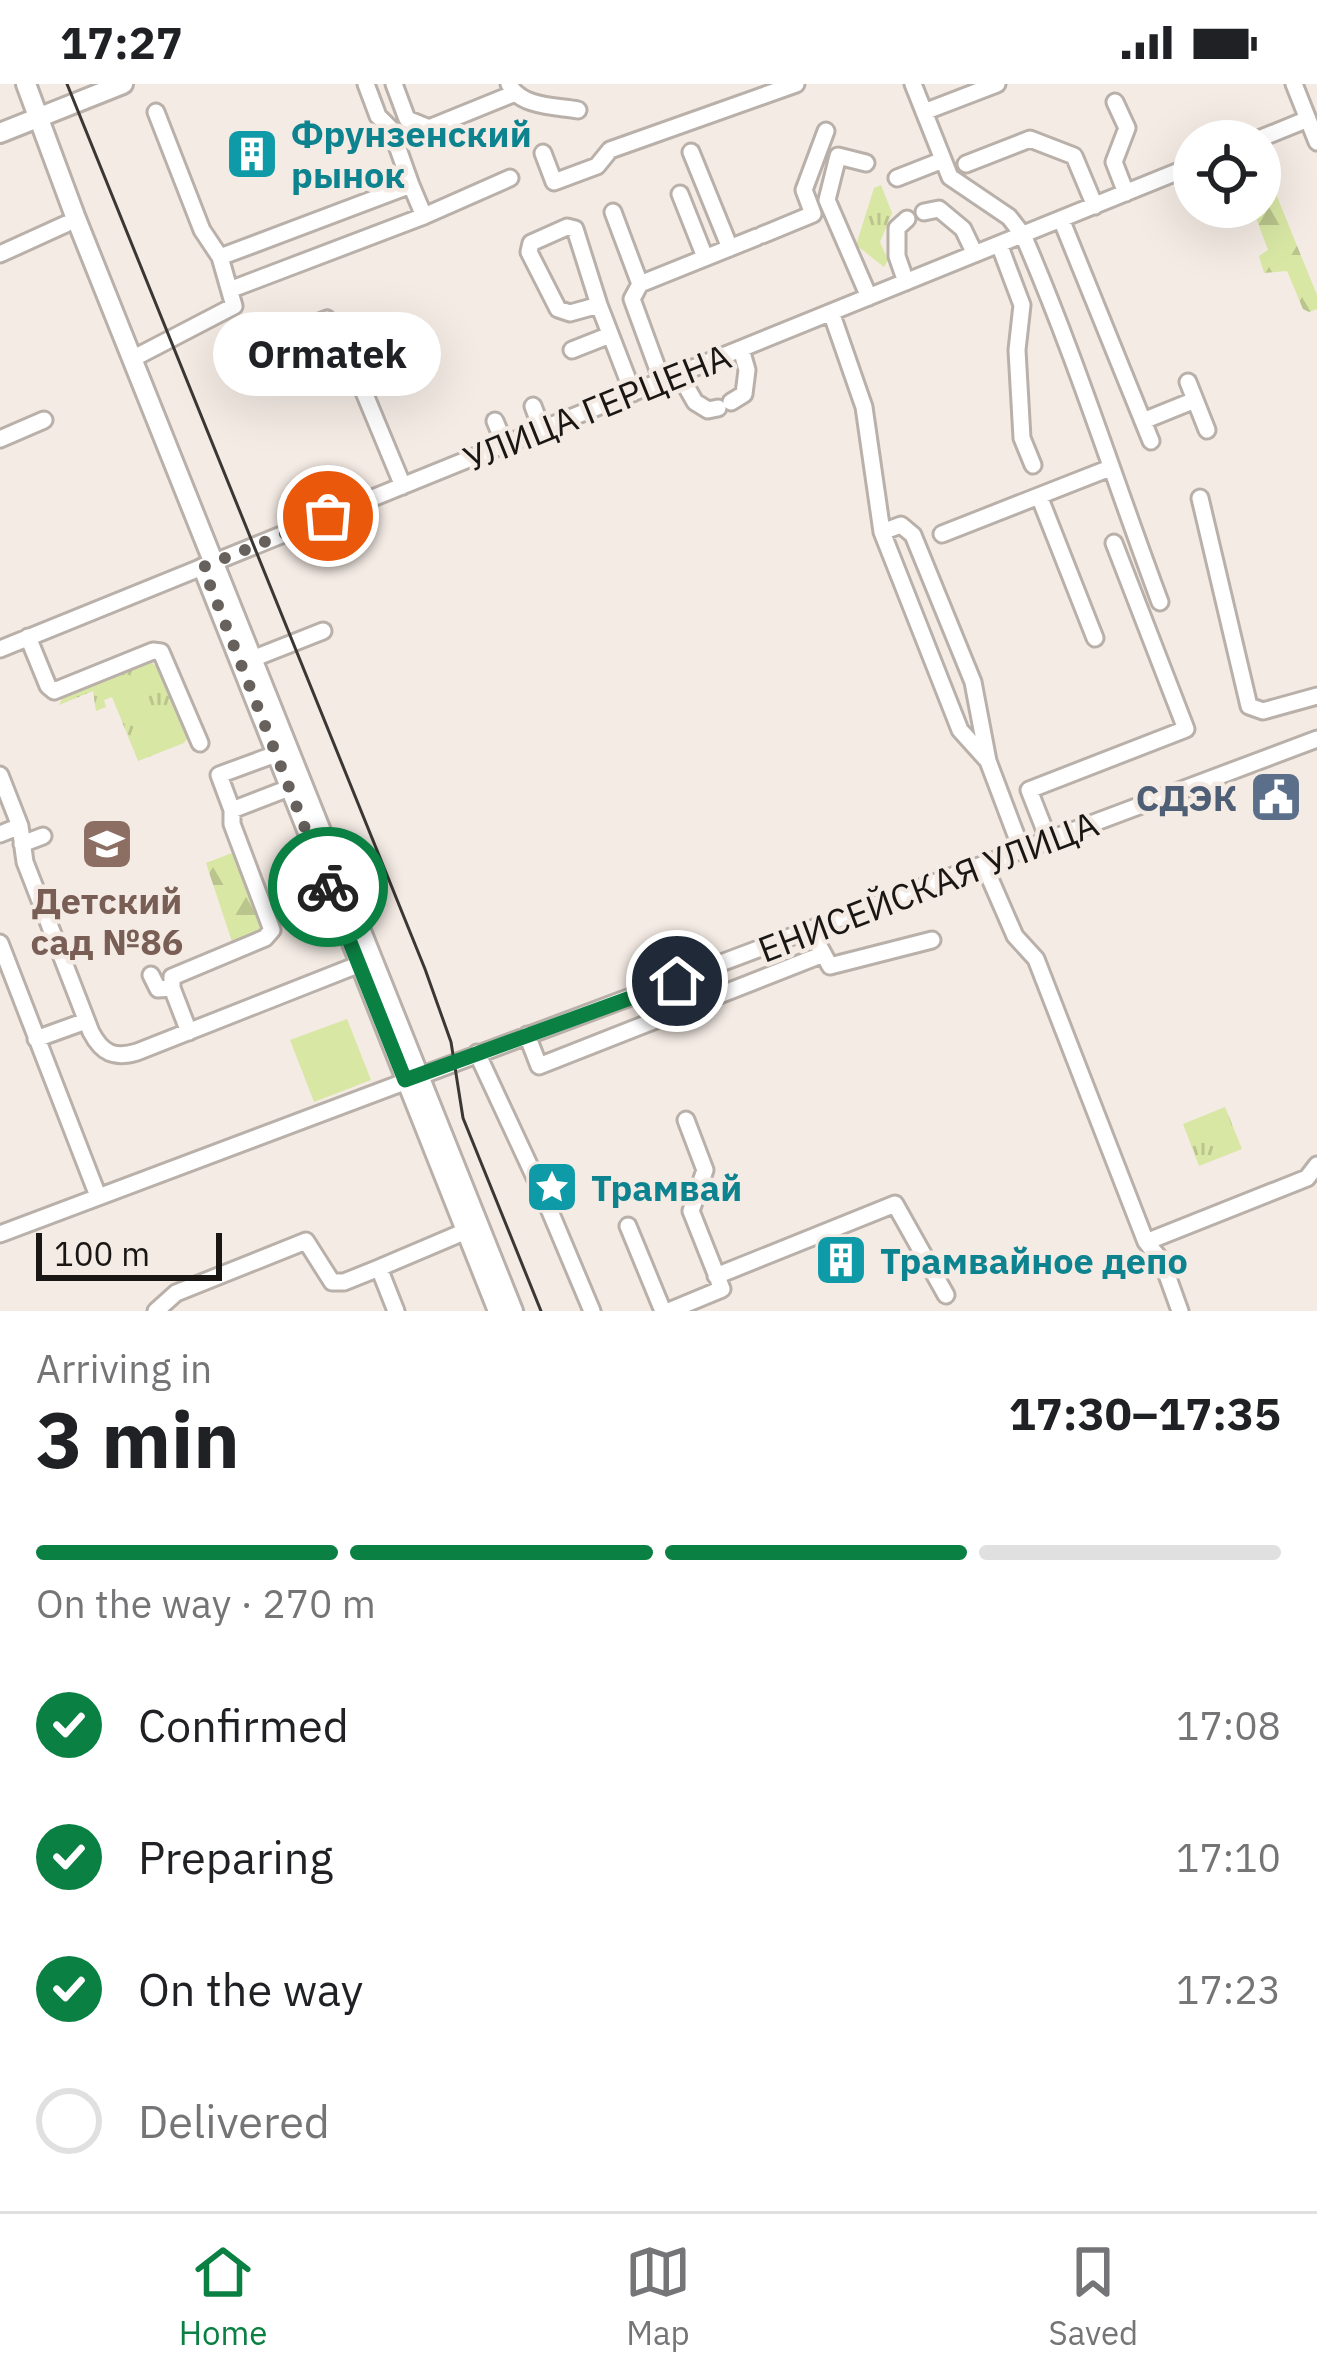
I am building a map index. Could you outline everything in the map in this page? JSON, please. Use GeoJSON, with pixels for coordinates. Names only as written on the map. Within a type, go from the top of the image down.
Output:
{"type":"FeatureCollection","features":[{"type":"Feature","properties":{"kind":"main road"},"geometry":{"type":"LineString","coordinates":[[13,84],[33,120],[132,359],[208,564]]}},
{"type":"Feature","properties":{"kind":"main road"},"geometry":{"type":"LineString","coordinates":[[26,84],[66,224],[248,661],[412,1077],[498,1311]]}},
{"type":"Feature","properties":{"kind":"main road"},"geometry":{"type":"LineString","coordinates":[[0,133],[123,84]]}},
{"type":"Feature","properties":{"kind":"main road"},"geometry":{"type":"LineString","coordinates":[[248,661],[276,754],[360,964],[513,1311]]}},
{"type":"Feature","properties":{"kind":"street"},"geometry":{"type":"LineString","coordinates":[[366,84],[378,116],[391,129],[424,216]]}},
{"type":"Feature","properties":{"kind":"street"},"geometry":{"type":"LineString","coordinates":[[394,84],[407,118],[429,128],[511,89],[526,100],[578,110]]}},
{"type":"Feature","properties":{"kind":"street"},"geometry":{"type":"LineString","coordinates":[[543,153],[554,182],[597,166],[610,150],[796,84]]}},
{"type":"Feature","properties":{"kind":"street"},"geometry":{"type":"LineString","coordinates":[[913,84],[950,177],[1010,217],[1023,235],[1088,392],[1110,468],[1160,602]]}},
{"type":"Feature","properties":{"kind":"street"},"geometry":{"type":"LineString","coordinates":[[924,112],[960,90],[997,84]]}},
{"type":"Feature","properties":{"kind":"street"},"geometry":{"type":"LineString","coordinates":[[1294,84],[1317,142]]}},
{"type":"Feature","properties":{"kind":"street"},"geometry":{"type":"LineString","coordinates":[[1115,102],[1127,128],[1114,163],[1126,193]]}},
{"type":"Feature","properties":{"kind":"street"},"geometry":{"type":"LineString","coordinates":[[132,359],[228,311],[236,300],[220,257],[202,230],[156,112]]}},
{"type":"Feature","properties":{"kind":"street"},"geometry":{"type":"LineString","coordinates":[[1281,130],[1308,119]]}},
{"type":"Feature","properties":{"kind":"street"},"geometry":{"type":"LineString","coordinates":[[662,380],[632,299],[640,284],[813,214],[804,190],[826,131]]}},
{"type":"Feature","properties":{"kind":"street"},"geometry":{"type":"LineString","coordinates":[[966,164],[1030,139],[1074,156],[1095,206]]}},
{"type":"Feature","properties":{"kind":"street"},"geometry":{"type":"LineString","coordinates":[[692,152],[730,248]]}},
{"type":"Feature","properties":{"kind":"street"},"geometry":{"type":"LineString","coordinates":[[866,163],[838,156],[827,200],[868,297]]}},
{"type":"Feature","properties":{"kind":"street"},"geometry":{"type":"LineString","coordinates":[[897,178],[943,160]]}},
{"type":"Feature","properties":{"kind":"street","name":"УЛИЦА ГЕРЦЕНА"},"geometry":{"type":"LineString","coordinates":[[0,649],[1173,174]]}},
{"type":"Feature","properties":{"kind":"street"},"geometry":{"type":"LineString","coordinates":[[232,289],[510,178]]}},
{"type":"Feature","properties":{"kind":"street"},"geometry":{"type":"LineString","coordinates":[[220,257],[412,184]]}},
{"type":"Feature","properties":{"kind":"street"},"geometry":{"type":"LineString","coordinates":[[680,194],[705,257]]}},
{"type":"Feature","properties":{"kind":"street"},"geometry":{"type":"LineString","coordinates":[[925,212],[939,209],[952,218],[975,254]]}},
{"type":"Feature","properties":{"kind":"street"},"geometry":{"type":"LineString","coordinates":[[613,212],[640,284]]}},
{"type":"Feature","properties":{"kind":"street"},"geometry":{"type":"LineString","coordinates":[[906,282],[895,243],[897,229],[907,218]]}},
{"type":"Feature","properties":{"kind":"street"},"geometry":{"type":"LineString","coordinates":[[1061,219],[1151,441]]}},
{"type":"Feature","properties":{"kind":"street"},"geometry":{"type":"LineString","coordinates":[[0,254],[66,224]]}},
{"type":"Feature","properties":{"kind":"street"},"geometry":{"type":"LineString","coordinates":[[598,305],[569,313],[558,309],[529,252],[530,243],[567,227],[575,229],[598,305],[633,393]]}},
{"type":"Feature","properties":{"kind":"street"},"geometry":{"type":"LineString","coordinates":[[999,244],[1022,305],[1017,350],[1022,438],[1033,465]]}},
{"type":"Feature","properties":{"kind":"street"},"geometry":{"type":"LineString","coordinates":[[831,312],[864,407],[882,532],[960,730],[988,761]]}},
{"type":"Feature","properties":{"kind":"street"},"geometry":{"type":"LineString","coordinates":[[231,359],[327,319],[339,332],[403,486]]}},
{"type":"Feature","properties":{"kind":"street"},"geometry":{"type":"LineString","coordinates":[[572,350],[610,335]]}},
{"type":"Feature","properties":{"kind":"street"},"geometry":{"type":"LineString","coordinates":[[680,374],[695,402],[708,410],[725,405],[744,394],[747,370],[741,349]]}},
{"type":"Feature","properties":{"kind":"street"},"geometry":{"type":"LineString","coordinates":[[1187,382],[1207,430]]}},
{"type":"Feature","properties":{"kind":"street"},"geometry":{"type":"LineString","coordinates":[[1143,421],[1195,400]]}},
{"type":"Feature","properties":{"kind":"street"},"geometry":{"type":"LineString","coordinates":[[532,406],[542,430]]}},
{"type":"Feature","properties":{"kind":"street"},"geometry":{"type":"LineString","coordinates":[[0,439],[44,420]]}},
{"type":"Feature","properties":{"kind":"street"},"geometry":{"type":"LineString","coordinates":[[495,422],[505,445]]}},
{"type":"Feature","properties":{"kind":"street"},"geometry":{"type":"LineString","coordinates":[[942,534],[1110,468]]}},
{"type":"Feature","properties":{"kind":"street"},"geometry":{"type":"LineString","coordinates":[[1039,496],[1095,638]]}},
{"type":"Feature","properties":{"kind":"street"},"geometry":{"type":"LineString","coordinates":[[1200,498],[1249,706],[1263,711],[1317,696]]}},
{"type":"Feature","properties":{"kind":"street"},"geometry":{"type":"LineString","coordinates":[[882,532],[901,525],[914,535],[973,682],[988,761],[1022,851]]}},
{"type":"Feature","properties":{"kind":"street"},"geometry":{"type":"LineString","coordinates":[[1049,841],[1029,790],[1186,729],[1114,542]]}},
{"type":"Feature","properties":{"kind":"street"},"geometry":{"type":"LineString","coordinates":[[248,661],[323,632]]}},
{"type":"Feature","properties":{"kind":"street"},"geometry":{"type":"LineString","coordinates":[[28,638],[54,691],[153,651],[161,652],[200,743]]}},
{"type":"Feature","properties":{"kind":"street","name":"ЕНИСЕЙСКАЯ УЛИЦА"},"geometry":{"type":"LineString","coordinates":[[0,1234],[1317,739]]}},
{"type":"Feature","properties":{"kind":"street"},"geometry":{"type":"LineString","coordinates":[[189,1032],[172,977],[265,938],[272,930],[219,776],[276,754]]}},
{"type":"Feature","properties":{"kind":"street"},"geometry":{"type":"LineString","coordinates":[[0,775],[20,826],[25,862],[86,1021],[104,1050],[118,1056],[360,964]]}},
{"type":"Feature","properties":{"kind":"street"},"geometry":{"type":"LineString","coordinates":[[232,810],[289,788]]}},
{"type":"Feature","properties":{"kind":"street"},"geometry":{"type":"LineString","coordinates":[[0,833],[20,826]]}},
{"type":"Feature","properties":{"kind":"street"},"geometry":{"type":"LineString","coordinates":[[22,844],[43,836]]}},
{"type":"Feature","properties":{"kind":"street"},"geometry":{"type":"LineString","coordinates":[[984,865],[1015,936],[1036,959],[1146,1242],[1162,1261],[1180,1311]]}},
{"type":"Feature","properties":{"kind":"street"},"geometry":{"type":"LineString","coordinates":[[811,931],[830,966],[932,940]]}},
{"type":"Feature","properties":{"kind":"street"},"geometry":{"type":"LineString","coordinates":[[0,943],[98,1196]]}},
{"type":"Feature","properties":{"kind":"street"},"geometry":{"type":"LineString","coordinates":[[527,1036],[539,1066],[821,955]]}},
{"type":"Feature","properties":{"kind":"street"},"geometry":{"type":"LineString","coordinates":[[151,976],[158,989],[172,988]]}},
{"type":"Feature","properties":{"kind":"street"},"geometry":{"type":"LineString","coordinates":[[37,1039],[86,1021]]}},
{"type":"Feature","properties":{"kind":"street"},"geometry":{"type":"LineString","coordinates":[[477,1053],[592,1311]]}},
{"type":"Feature","properties":{"kind":"street"},"geometry":{"type":"LineString","coordinates":[[628,1226],[666,1311],[722,1289],[691,1211],[705,1170],[686,1120]]}},
{"type":"Feature","properties":{"kind":"street"},"geometry":{"type":"LineString","coordinates":[[1146,1242],[1306,1178],[1317,1165]]}},
{"type":"Feature","properties":{"kind":"street"},"geometry":{"type":"LineString","coordinates":[[716,1276],[895,1204],[946,1295]]}},
{"type":"Feature","properties":{"kind":"street"},"geometry":{"type":"LineString","coordinates":[[156,1311],[176,1293],[306,1241],[332,1282],[344,1282],[466,1231]]}},
{"type":"Feature","properties":{"kind":"street"},"geometry":{"type":"LineString","coordinates":[[379,1268],[396,1311]]}},
{"type":"Feature","properties":{"kind":"green space"},"geometry":{"type":"Polygon","coordinates":[[[881,185],[892,213],[880,242],[888,260],[884,267],[860,248],[850,252],[847,247],[857,242],[874,188],[881,185]]]}},
{"type":"Feature","properties":{"kind":"green space"},"geometry":{"type":"Polygon","coordinates":[[[1281,206],[1317,295],[1317,309],[1303,309],[1287,271],[1264,273],[1259,256],[1268,250],[1260,228],[1281,228],[1281,206]]]}},
{"type":"Feature","properties":{"kind":"green space"},"geometry":{"type":"Polygon","coordinates":[[[148,660],[163,671],[189,736],[184,743],[138,761],[112,697],[96,711],[93,691],[59,705],[62,699],[148,660]]]}},
{"type":"Feature","properties":{"kind":"green space"},"geometry":{"type":"Polygon","coordinates":[[[237,851],[266,923],[263,933],[233,945],[206,863],[237,851]]]}},
{"type":"Feature","properties":{"kind":"green space"},"geometry":{"type":"Polygon","coordinates":[[[347,1019],[371,1080],[314,1102],[290,1040],[347,1019]]]}},
{"type":"Feature","properties":{"kind":"green space"},"geometry":{"type":"Polygon","coordinates":[[[1225,1107],[1242,1149],[1199,1166],[1183,1124],[1225,1107]]]}},
{"type":"Feature","properties":{"kind":"tram line"},"geometry":{"type":"LineString","coordinates":[[67,84],[425,969],[451,1042],[463,1118],[541,1311]]}},
{"type":"Feature","properties":{"kind":"way so far"},"geometry":{"type":"LineString","coordinates":[[328,516],[203,567],[328,887]]}},
{"type":"Feature","properties":{"kind":"place","name":"Фрунзенский рынок"},"geometry":{"type":"Point","coordinates":[252,154]}},
{"type":"Feature","properties":{"kind":"place","name":"Ormatek"},"geometry":{"type":"Point","coordinates":[328,516]}},
{"type":"Feature","properties":{"kind":"place","name":"СДЭК"},"geometry":{"type":"Point","coordinates":[1276,797]}},
{"type":"Feature","properties":{"kind":"place","name":"Детский сад №86"},"geometry":{"type":"Point","coordinates":[107,844]}},
{"type":"Feature","properties":{"kind":"place","name":"Трамвай"},"geometry":{"type":"Point","coordinates":[552,1187]}},
{"type":"Feature","properties":{"kind":"place","name":"Трамвайное депо"},"geometry":{"type":"Point","coordinates":[841,1260]}},
{"type":"Feature","properties":{"kind":"route"},"geometry":{"type":"LineString","coordinates":[[328,887],[405,1080],[677,981]]}}]}
